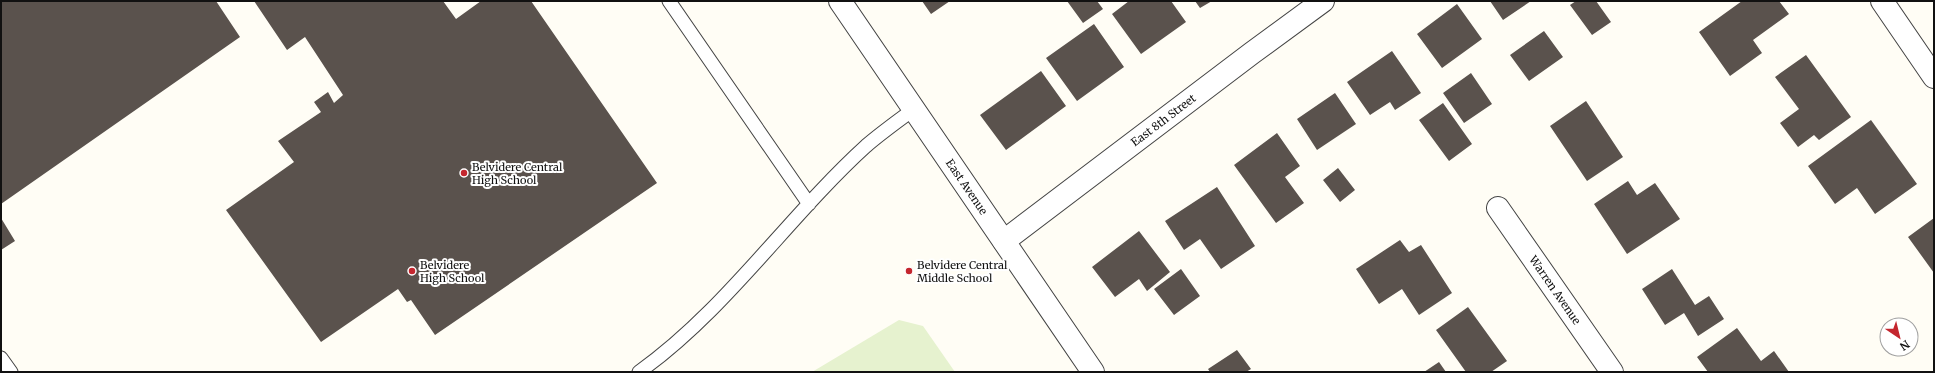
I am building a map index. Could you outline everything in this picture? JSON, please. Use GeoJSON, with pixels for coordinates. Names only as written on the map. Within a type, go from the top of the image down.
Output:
{"type":"FeatureCollection","features":[{"type":"Feature","properties":{"kind":"street","name":"East Avenue"},"geometry":{"type":"LineString","coordinates":[[840,1],[1093,372]]}},
{"type":"Feature","properties":{"kind":"street","name":"East 8th Street"},"geometry":{"type":"LineString","coordinates":[[1004,241],[1323,1]]}},
{"type":"Feature","properties":{"kind":"street"},"geometry":{"type":"LineString","coordinates":[[1882,1],[1934,77]]}},
{"type":"Feature","properties":{"kind":"street","name":"Warren Avenue"},"geometry":{"type":"LineString","coordinates":[[1498,208],[1612,372]]}},
{"type":"Feature","properties":{"kind":"lane"},"geometry":{"type":"LineString","coordinates":[[669,1],[809,204]]}},
{"type":"Feature","properties":{"kind":"lane"},"geometry":{"type":"LineString","coordinates":[[639,372],[683,336],[867,145],[914,109]]}},
{"type":"Feature","properties":{"kind":"lane"},"geometry":{"type":"LineString","coordinates":[[1,358],[11,372]]}},
{"type":"Feature","properties":{"kind":"green space"},"geometry":{"type":"Polygon","coordinates":[[[899,320],[923,326],[955,372],[812,372],[899,320]]]}},
{"type":"Feature","properties":{"kind":"building"},"geometry":{"type":"Polygon","coordinates":[[[1,1],[216,1],[240,37],[1,204],[1,1]]]}},
{"type":"Feature","properties":{"kind":"building","name":"Belvidere Central High School"},"geometry":{"type":"Polygon","coordinates":[[[254,1],[443,1],[456,19],[481,1],[531,1],[657,183],[435,335],[411,300],[407,302],[398,289],[321,342],[226,210],[294,162],[278,141],[321,112],[314,102],[328,92],[334,103],[343,95],[305,37],[287,50],[254,1]]]}},
{"type":"Feature","properties":{"kind":"building"},"geometry":{"type":"Polygon","coordinates":[[[922,1],[950,1],[931,14],[922,1]]]}},
{"type":"Feature","properties":{"kind":"building"},"geometry":{"type":"Polygon","coordinates":[[[1067,1],[1097,1],[1103,9],[1083,23],[1067,1]]]}},
{"type":"Feature","properties":{"kind":"building"},"geometry":{"type":"Polygon","coordinates":[[[1129,1],[1171,1],[1186,22],[1141,54],[1112,14],[1129,1]]]}},
{"type":"Feature","properties":{"kind":"building"},"geometry":{"type":"Polygon","coordinates":[[[1195,1],[1212,1],[1200,8],[1195,1]]]}},
{"type":"Feature","properties":{"kind":"building"},"geometry":{"type":"Polygon","coordinates":[[[1490,1],[1531,1],[1503,20],[1490,1]]]}},
{"type":"Feature","properties":{"kind":"building"},"geometry":{"type":"Polygon","coordinates":[[[1576,1],[1596,1],[1611,22],[1592,35],[1570,5],[1576,1]]]}},
{"type":"Feature","properties":{"kind":"building"},"geometry":{"type":"Polygon","coordinates":[[[1742,1],[1779,1],[1789,14],[1753,40],[1762,53],[1730,76],[1699,32],[1742,1]]]}},
{"type":"Feature","properties":{"kind":"building"},"geometry":{"type":"Polygon","coordinates":[[[1457,4],[1482,39],[1442,68],[1417,34],[1457,4]]]}},
{"type":"Feature","properties":{"kind":"building"},"geometry":{"type":"Polygon","coordinates":[[[1094,24],[1124,67],[1077,101],[1046,58],[1094,24]]]}},
{"type":"Feature","properties":{"kind":"building"},"geometry":{"type":"Polygon","coordinates":[[[1544,31],[1563,57],[1529,81],[1510,55],[1544,31]]]}},
{"type":"Feature","properties":{"kind":"building"},"geometry":{"type":"Polygon","coordinates":[[[1392,51],[1421,93],[1395,110],[1390,102],[1370,115],[1347,82],[1392,51]]]}},
{"type":"Feature","properties":{"kind":"building"},"geometry":{"type":"Polygon","coordinates":[[[1806,55],[1851,117],[1819,140],[1814,135],[1798,147],[1780,123],[1799,109],[1775,77],[1806,55]]]}},
{"type":"Feature","properties":{"kind":"building"},"geometry":{"type":"Polygon","coordinates":[[[1041,71],[1066,106],[1006,150],[980,115],[1041,71]]]}},
{"type":"Feature","properties":{"kind":"building"},"geometry":{"type":"Polygon","coordinates":[[[1471,73],[1492,104],[1464,123],[1443,93],[1471,73]]]}},
{"type":"Feature","properties":{"kind":"building"},"geometry":{"type":"Polygon","coordinates":[[[1335,93],[1356,124],[1317,150],[1297,119],[1335,93]]]}},
{"type":"Feature","properties":{"kind":"building"},"geometry":{"type":"Polygon","coordinates":[[[1586,101],[1623,157],[1587,181],[1550,126],[1586,101]]]}},
{"type":"Feature","properties":{"kind":"building"},"geometry":{"type":"Polygon","coordinates":[[[1443,103],[1472,144],[1449,161],[1419,120],[1443,103]]]}},
{"type":"Feature","properties":{"kind":"building"},"geometry":{"type":"Polygon","coordinates":[[[1871,120],[1917,184],[1875,214],[1857,188],[1835,204],[1808,166],[1871,120]]]}},
{"type":"Feature","properties":{"kind":"building"},"geometry":{"type":"Polygon","coordinates":[[[1277,133],[1300,166],[1285,177],[1304,203],[1276,223],[1234,165],[1277,133]]]}},
{"type":"Feature","properties":{"kind":"building"},"geometry":{"type":"Polygon","coordinates":[[[1338,168],[1355,190],[1340,202],[1323,180],[1338,168]]]}},
{"type":"Feature","properties":{"kind":"building"},"geometry":{"type":"Polygon","coordinates":[[[1628,181],[1637,195],[1655,183],[1680,219],[1627,254],[1594,204],[1628,181]]]}},
{"type":"Feature","properties":{"kind":"building"},"geometry":{"type":"Polygon","coordinates":[[[1217,187],[1255,246],[1221,269],[1200,239],[1184,250],[1165,221],[1217,187]]]}},
{"type":"Feature","properties":{"kind":"building"},"geometry":{"type":"Polygon","coordinates":[[[1,218],[15,241],[1,250],[1,218]]]}},
{"type":"Feature","properties":{"kind":"building"},"geometry":{"type":"Polygon","coordinates":[[[1934,218],[1934,273],[1908,237],[1934,218]]]}},
{"type":"Feature","properties":{"kind":"building"},"geometry":{"type":"Polygon","coordinates":[[[1139,231],[1170,272],[1147,291],[1139,279],[1115,297],[1092,267],[1139,231]]]}},
{"type":"Feature","properties":{"kind":"building"},"geometry":{"type":"Polygon","coordinates":[[[1400,240],[1409,252],[1421,245],[1452,293],[1419,315],[1402,289],[1379,304],[1356,269],[1400,240]]]}},
{"type":"Feature","properties":{"kind":"building"},"geometry":{"type":"Polygon","coordinates":[[[1181,269],[1200,296],[1174,315],[1154,289],[1181,269]]]}},
{"type":"Feature","properties":{"kind":"building"},"geometry":{"type":"Polygon","coordinates":[[[1672,269],[1695,305],[1709,296],[1724,319],[1698,336],[1684,313],[1665,325],[1642,289],[1672,269]]]}},
{"type":"Feature","properties":{"kind":"building"},"geometry":{"type":"Polygon","coordinates":[[[1468,307],[1507,361],[1491,372],[1466,372],[1436,330],[1468,307]]]}},
{"type":"Feature","properties":{"kind":"building"},"geometry":{"type":"Polygon","coordinates":[[[1737,328],[1761,361],[1774,351],[1789,372],[1708,372],[1697,357],[1737,328]]]}},
{"type":"Feature","properties":{"kind":"building"},"geometry":{"type":"Polygon","coordinates":[[[1237,350],[1251,369],[1246,372],[1210,372],[1208,369],[1237,350]]]}},
{"type":"Feature","properties":{"kind":"building"},"geometry":{"type":"Polygon","coordinates":[[[1439,362],[1446,372],[1424,372],[1439,362]]]}},
{"type":"Feature","properties":{"kind":"place","name":"Belvidere Central High School"},"geometry":{"type":"Point","coordinates":[464,173]}},
{"type":"Feature","properties":{"kind":"place","name":"Belvidere High School"},"geometry":{"type":"Point","coordinates":[412,271]}},
{"type":"Feature","properties":{"kind":"place","name":"Belvidere Central Middle School"},"geometry":{"type":"Point","coordinates":[909,271]}}]}
